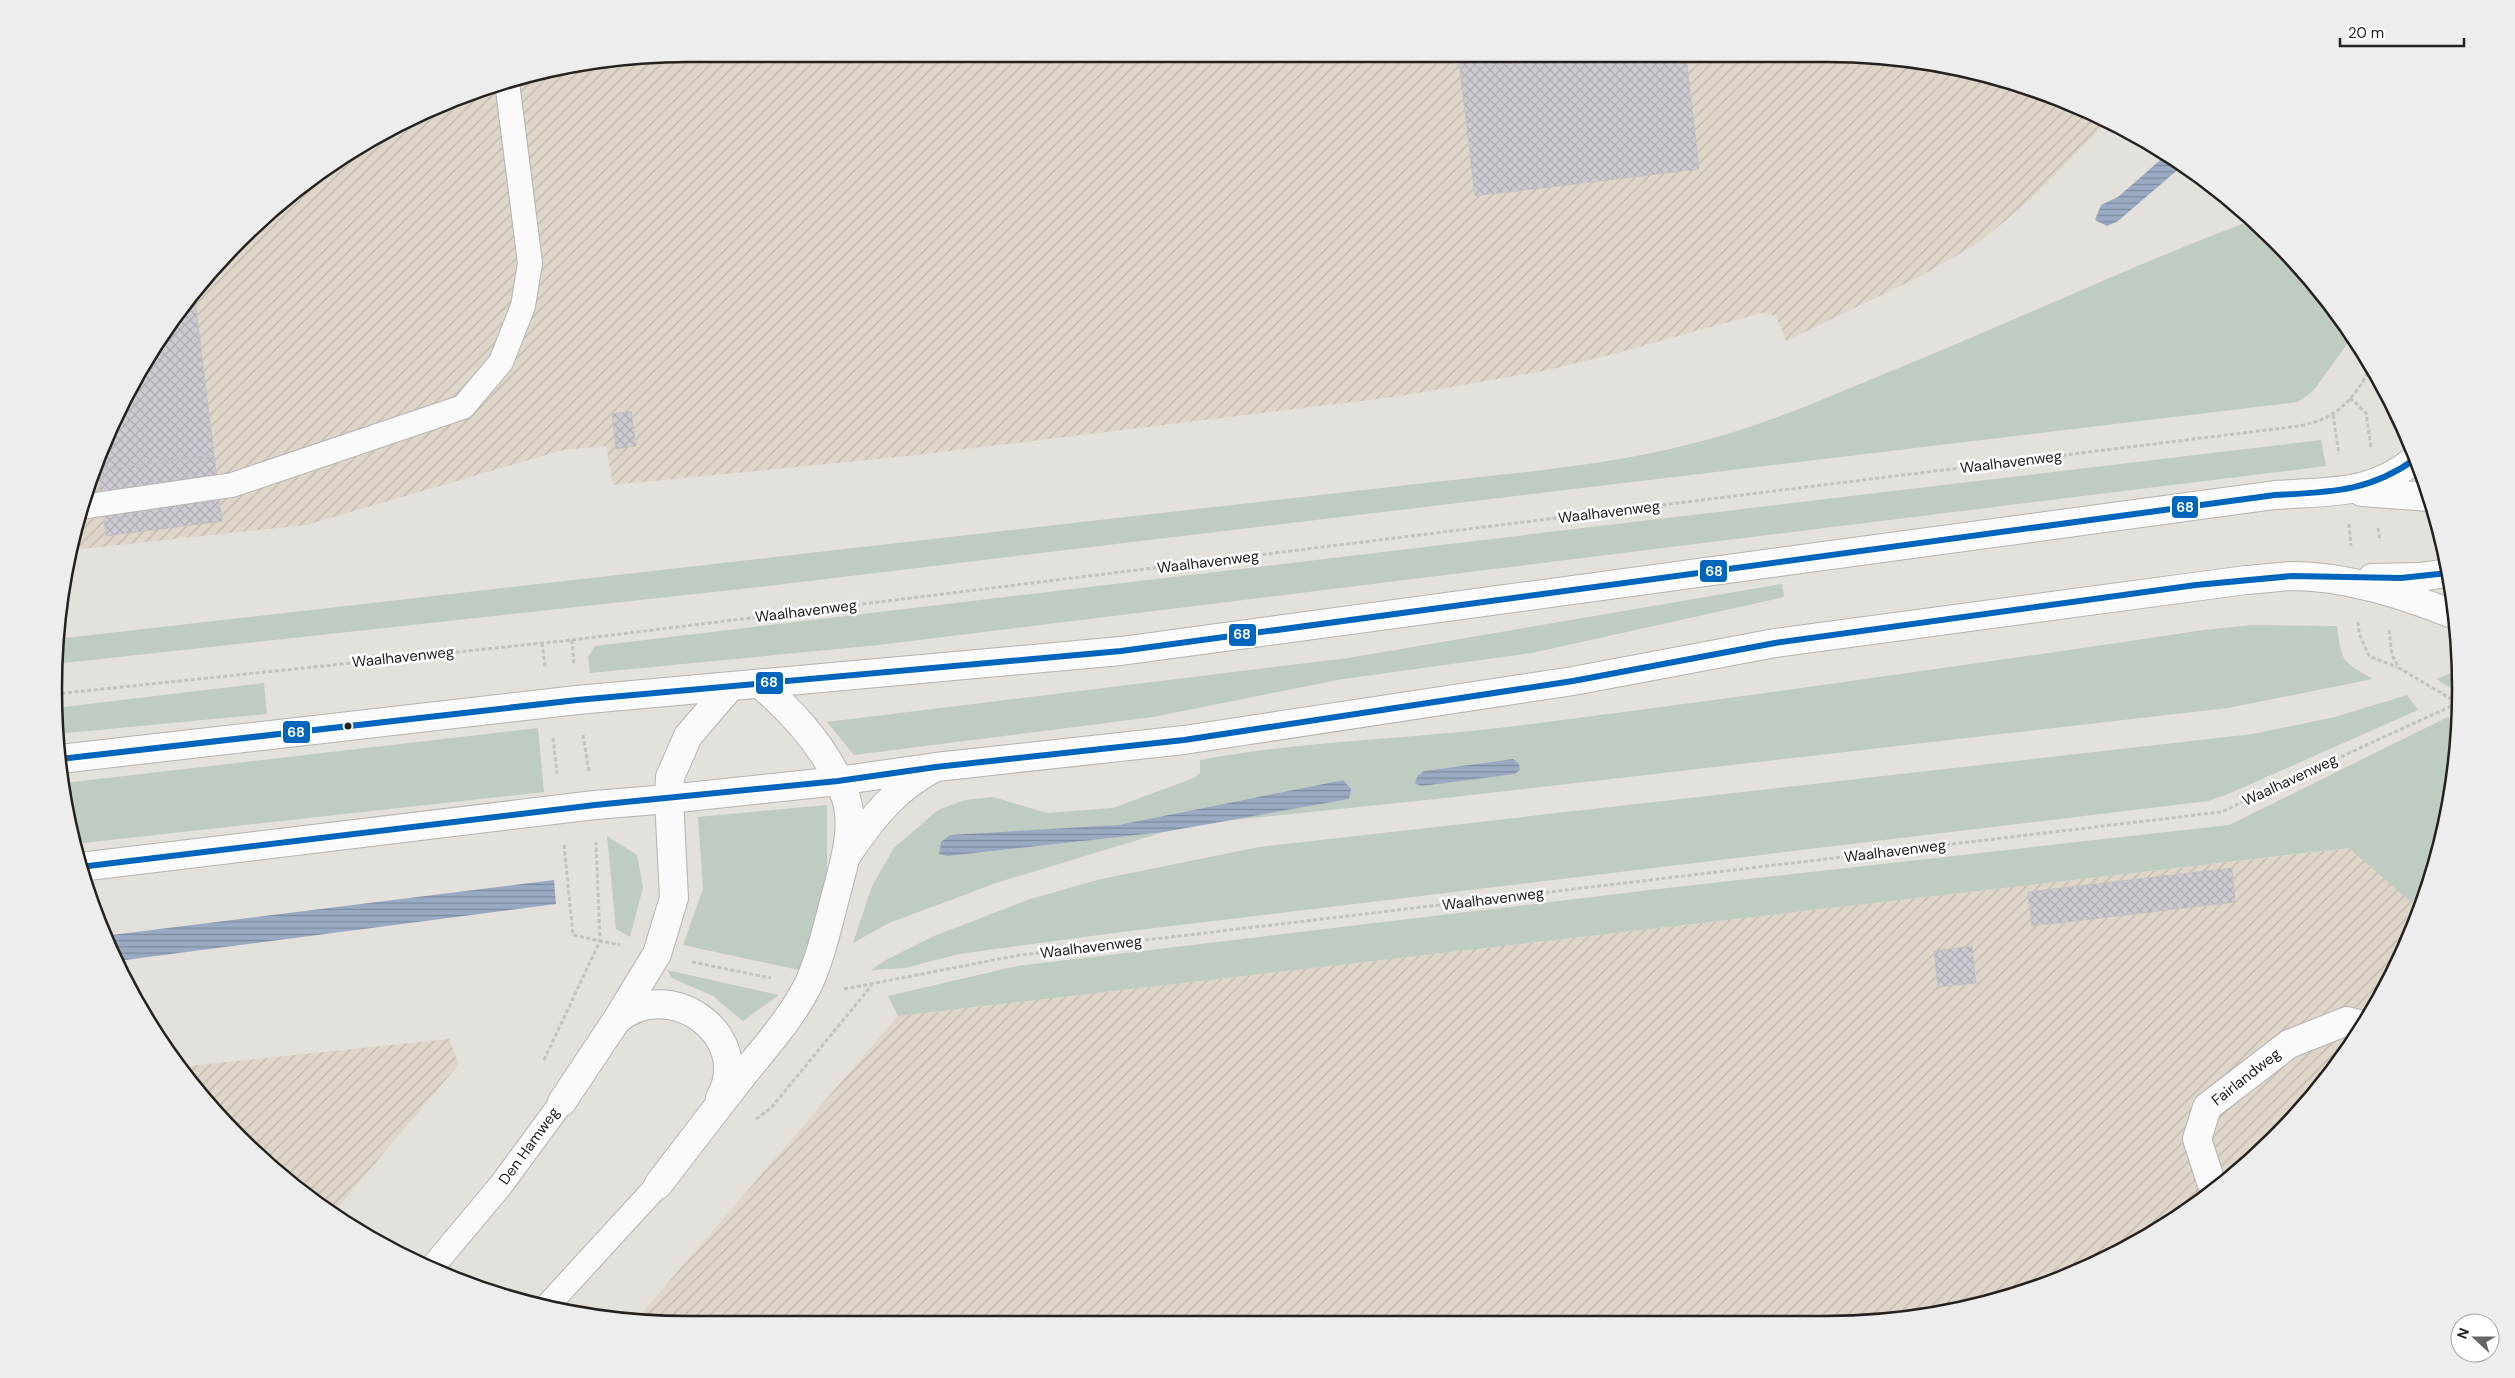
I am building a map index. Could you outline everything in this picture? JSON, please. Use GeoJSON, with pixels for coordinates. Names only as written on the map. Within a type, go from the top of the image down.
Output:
{"type":"FeatureCollection","features":[{"type":"Feature","properties":{"kind":"street"},"geometry":{"type":"LineString","coordinates":[[67,758],[577,700],[1120,651],[2256,498],[2345,491],[2403,475],[2419,489]]}},
{"type":"Feature","properties":{"kind":"street"},"geometry":{"type":"LineString","coordinates":[[89,866],[595,805],[668,800],[838,781],[936,767],[1184,740],[1573,681],[1775,643],[2121,595],[2292,576],[2321,578],[2356,584],[2401,587],[2441,575]]}},
{"type":"Feature","properties":{"kind":"street"},"geometry":{"type":"LineString","coordinates":[[2401,587],[2447,612]]}},
{"type":"Feature","properties":{"kind":"street","name":"Den Hamweg"},"geometry":{"type":"LineString","coordinates":[[658,1185],[780,1029],[808,984],[820,952],[846,855],[849,817],[846,799],[838,781],[825,756],[797,720],[781,702],[760,684]]}},
{"type":"Feature","properties":{"kind":"street","name":"Den Hamweg"},"geometry":{"type":"LineString","coordinates":[[562,1102],[616,1021],[656,954],[674,898],[668,800],[670,777],[688,736],[730,687]]}},
{"type":"Feature","properties":{"kind":"street","name":"Den Hamweg"},"geometry":{"type":"LineString","coordinates":[[846,855],[884,805],[917,776],[936,767]]}},
{"type":"Feature","properties":{"kind":"street","name":"Den Hamweg"},"geometry":{"type":"LineString","coordinates":[[616,1021],[626,1012],[637,1007],[651,1004],[668,1004],[696,1015],[716,1032],[728,1064],[728,1076],[724,1091],[710,1117]]}},
{"type":"Feature","properties":{"kind":"street","name":"Fairlandweg"},"geometry":{"type":"LineString","coordinates":[[2211,1182],[2197,1139],[2207,1107],[2289,1044],[2347,1021],[2355,1024]]}},
{"type":"Feature","properties":{"kind":"lane"},"geometry":{"type":"LineString","coordinates":[[91,506],[232,485],[463,407],[502,362],[523,306],[530,263],[508,90]]}},
{"type":"Feature","properties":{"kind":"lane","name":"Den Hamweg"},"geometry":{"type":"LineString","coordinates":[[436,1262],[501,1185],[562,1102]]}},
{"type":"Feature","properties":{"kind":"lane"},"geometry":{"type":"LineString","coordinates":[[553,1300],[658,1185]]}},
{"type":"Feature","properties":{"kind":"path","name":"Waalhavenweg"},"geometry":{"type":"LineString","coordinates":[[62,693],[572,640],[2299,426],[2319,422],[2333,415],[2350,398],[2367,373]]}},
{"type":"Feature","properties":{"kind":"path","name":"Waalhavenweg"},"geometry":{"type":"LineString","coordinates":[[600,941],[752,975],[842,989],[1020,955],[2221,812],[2452,706]]}},
{"type":"Feature","properties":{"kind":"shaded area"},"geometry":{"type":"Polygon","coordinates":[[[689,62],[1826,62],[1908,68],[1988,84],[2066,110],[2102,127],[2029,201],[1978,243],[1919,277],[1786,341],[1776,316],[1762,313],[1544,371],[1394,397],[908,456],[613,485],[606,446],[563,450],[306,525],[79,549],[96,488],[110,449],[146,376],[192,308],[246,246],[308,192],[376,146],[449,110],[527,84],[567,75],[607,68],[689,62]]]}},
{"type":"Feature","properties":{"kind":"shaded area"},"geometry":{"type":"Polygon","coordinates":[[[2245,223],[2297,276],[2348,343],[2314,390],[2298,402],[759,587],[63,663],[65,638],[1526,472],[1599,462],[1671,449],[1727,434],[1790,412],[2245,223]]]}},
{"type":"Feature","properties":{"kind":"shaded area"},"geometry":{"type":"Polygon","coordinates":[[[2321,440],[2326,466],[879,645],[590,673],[588,657],[595,646],[2321,440]]]}},
{"type":"Feature","properties":{"kind":"shaded area"},"geometry":{"type":"Polygon","coordinates":[[[1782,584],[1784,597],[1532,653],[1343,679],[1153,717],[854,755],[827,722],[1348,658],[1782,584]]]}},
{"type":"Feature","properties":{"kind":"shaded area"},"geometry":{"type":"Polygon","coordinates":[[[2252,625],[2337,626],[2340,647],[2345,659],[2349,664],[2373,679],[2228,708],[1436,799],[1225,821],[1349,799],[1343,780],[1118,825],[1088,828],[948,856],[1164,832],[996,883],[889,923],[853,943],[872,886],[894,848],[938,810],[965,800],[993,797],[1047,813],[1113,808],[1194,778],[1200,773],[1200,760],[1240,753],[1524,725],[1694,703],[2204,630],[2252,625]],[[1513,759],[1424,771],[1418,775],[1513,759]]]}},
{"type":"Feature","properties":{"kind":"shaded area"},"geometry":{"type":"Polygon","coordinates":[[[2452,673],[2452,689],[2436,679],[2452,673]]]}},
{"type":"Feature","properties":{"kind":"shaded area"},"geometry":{"type":"Polygon","coordinates":[[[264,683],[267,714],[64,733],[63,707],[264,683]]]}},
{"type":"Feature","properties":{"kind":"shaded area"},"geometry":{"type":"Polygon","coordinates":[[[2407,695],[2418,710],[2233,792],[2208,801],[1122,932],[959,954],[905,968],[871,970],[884,961],[934,936],[1030,899],[1101,879],[1259,847],[2253,734],[2335,717],[2407,695]]]}},
{"type":"Feature","properties":{"kind":"shaded area"},"geometry":{"type":"Polygon","coordinates":[[[2448,717],[2451,720],[2447,771],[2440,811],[2431,851],[2414,905],[2349,848],[898,1016],[888,996],[1017,966],[1650,890],[2229,825],[2448,717]]]}},
{"type":"Feature","properties":{"kind":"shaded area"},"geometry":{"type":"Polygon","coordinates":[[[538,728],[544,792],[82,843],[70,782],[538,728]]]}},
{"type":"Feature","properties":{"kind":"shaded area"},"geometry":{"type":"Polygon","coordinates":[[[827,805],[827,886],[803,971],[683,945],[703,889],[698,817],[827,805]]]}},
{"type":"Feature","properties":{"kind":"shaded area"},"geometry":{"type":"Polygon","coordinates":[[[607,836],[637,855],[643,887],[630,937],[616,929],[607,836]]]}},
{"type":"Feature","properties":{"kind":"shaded area"},"geometry":{"type":"Polygon","coordinates":[[[2350,848],[2414,905],[2388,966],[2369,1002],[2347,1037],[2297,1102],[2239,1160],[2174,1210],[2139,1232],[2066,1268],[1988,1294],[1908,1310],[1826,1316],[689,1316],[642,1313],[898,1016],[2350,848]]]}},
{"type":"Feature","properties":{"kind":"shaded area"},"geometry":{"type":"Polygon","coordinates":[[[667,970],[779,995],[743,1021],[713,996],[672,978],[667,970]]]}},
{"type":"Feature","properties":{"kind":"shaded area"},"geometry":{"type":"Polygon","coordinates":[[[449,1039],[459,1064],[338,1208],[276,1160],[246,1132],[218,1102],[189,1066],[449,1039]]]}},
{"type":"Feature","properties":{"kind":"water"},"geometry":{"type":"Polygon","coordinates":[[[2161,160],[2177,170],[2118,221],[2107,226],[2095,220],[2101,205],[2118,197],[2161,160]]]}},
{"type":"Feature","properties":{"kind":"water"},"geometry":{"type":"Polygon","coordinates":[[[1513,759],[1519,764],[1520,770],[1515,774],[1421,786],[1415,783],[1418,775],[1424,771],[1513,759]]]}},
{"type":"Feature","properties":{"kind":"water"},"geometry":{"type":"Polygon","coordinates":[[[1343,780],[1351,789],[1349,799],[1164,832],[948,856],[939,854],[941,842],[950,835],[1118,825],[1343,780]]]}},
{"type":"Feature","properties":{"kind":"water"},"geometry":{"type":"Polygon","coordinates":[[[554,880],[556,904],[124,960],[113,935],[554,880]]]}},
{"type":"Feature","properties":{"kind":"building"},"geometry":{"type":"Polygon","coordinates":[[[1459,62],[1521,62],[1460,69],[1459,62]]]}},
{"type":"Feature","properties":{"kind":"building"},"geometry":{"type":"Polygon","coordinates":[[[1522,62],[1687,62],[1699,169],[1475,196],[1460,69],[1522,62]]]}},
{"type":"Feature","properties":{"kind":"building"},"geometry":{"type":"Polygon","coordinates":[[[195,304],[214,455],[103,469],[127,412],[146,376],[168,341],[195,304]]]}},
{"type":"Feature","properties":{"kind":"building"},"geometry":{"type":"Polygon","coordinates":[[[631,411],[636,446],[616,449],[612,414],[631,411]]]}},
{"type":"Feature","properties":{"kind":"building"},"geometry":{"type":"Polygon","coordinates":[[[214,455],[222,521],[106,536],[99,479],[103,469],[214,455]]]}},
{"type":"Feature","properties":{"kind":"building"},"geometry":{"type":"Polygon","coordinates":[[[2232,868],[2235,902],[2032,926],[2028,892],[2232,868]]]}},
{"type":"Feature","properties":{"kind":"building"},"geometry":{"type":"Polygon","coordinates":[[[1972,946],[1976,983],[1938,987],[1934,951],[1972,946]]]}},
{"type":"Feature","properties":{"kind":"transit line","name":"68"},"geometry":{"type":"LineString","coordinates":[[67,758],[577,700],[1121,651],[2275,495],[2331,491],[2365,484],[2382,478],[2410,462]]}},
{"type":"Feature","properties":{"kind":"transit line","name":"68"},"geometry":{"type":"LineString","coordinates":[[89,866],[595,805],[838,781],[936,767],[1184,740],[1573,681],[1775,643],[2196,585],[2292,576],[2401,578],[2441,574]]}}]}
